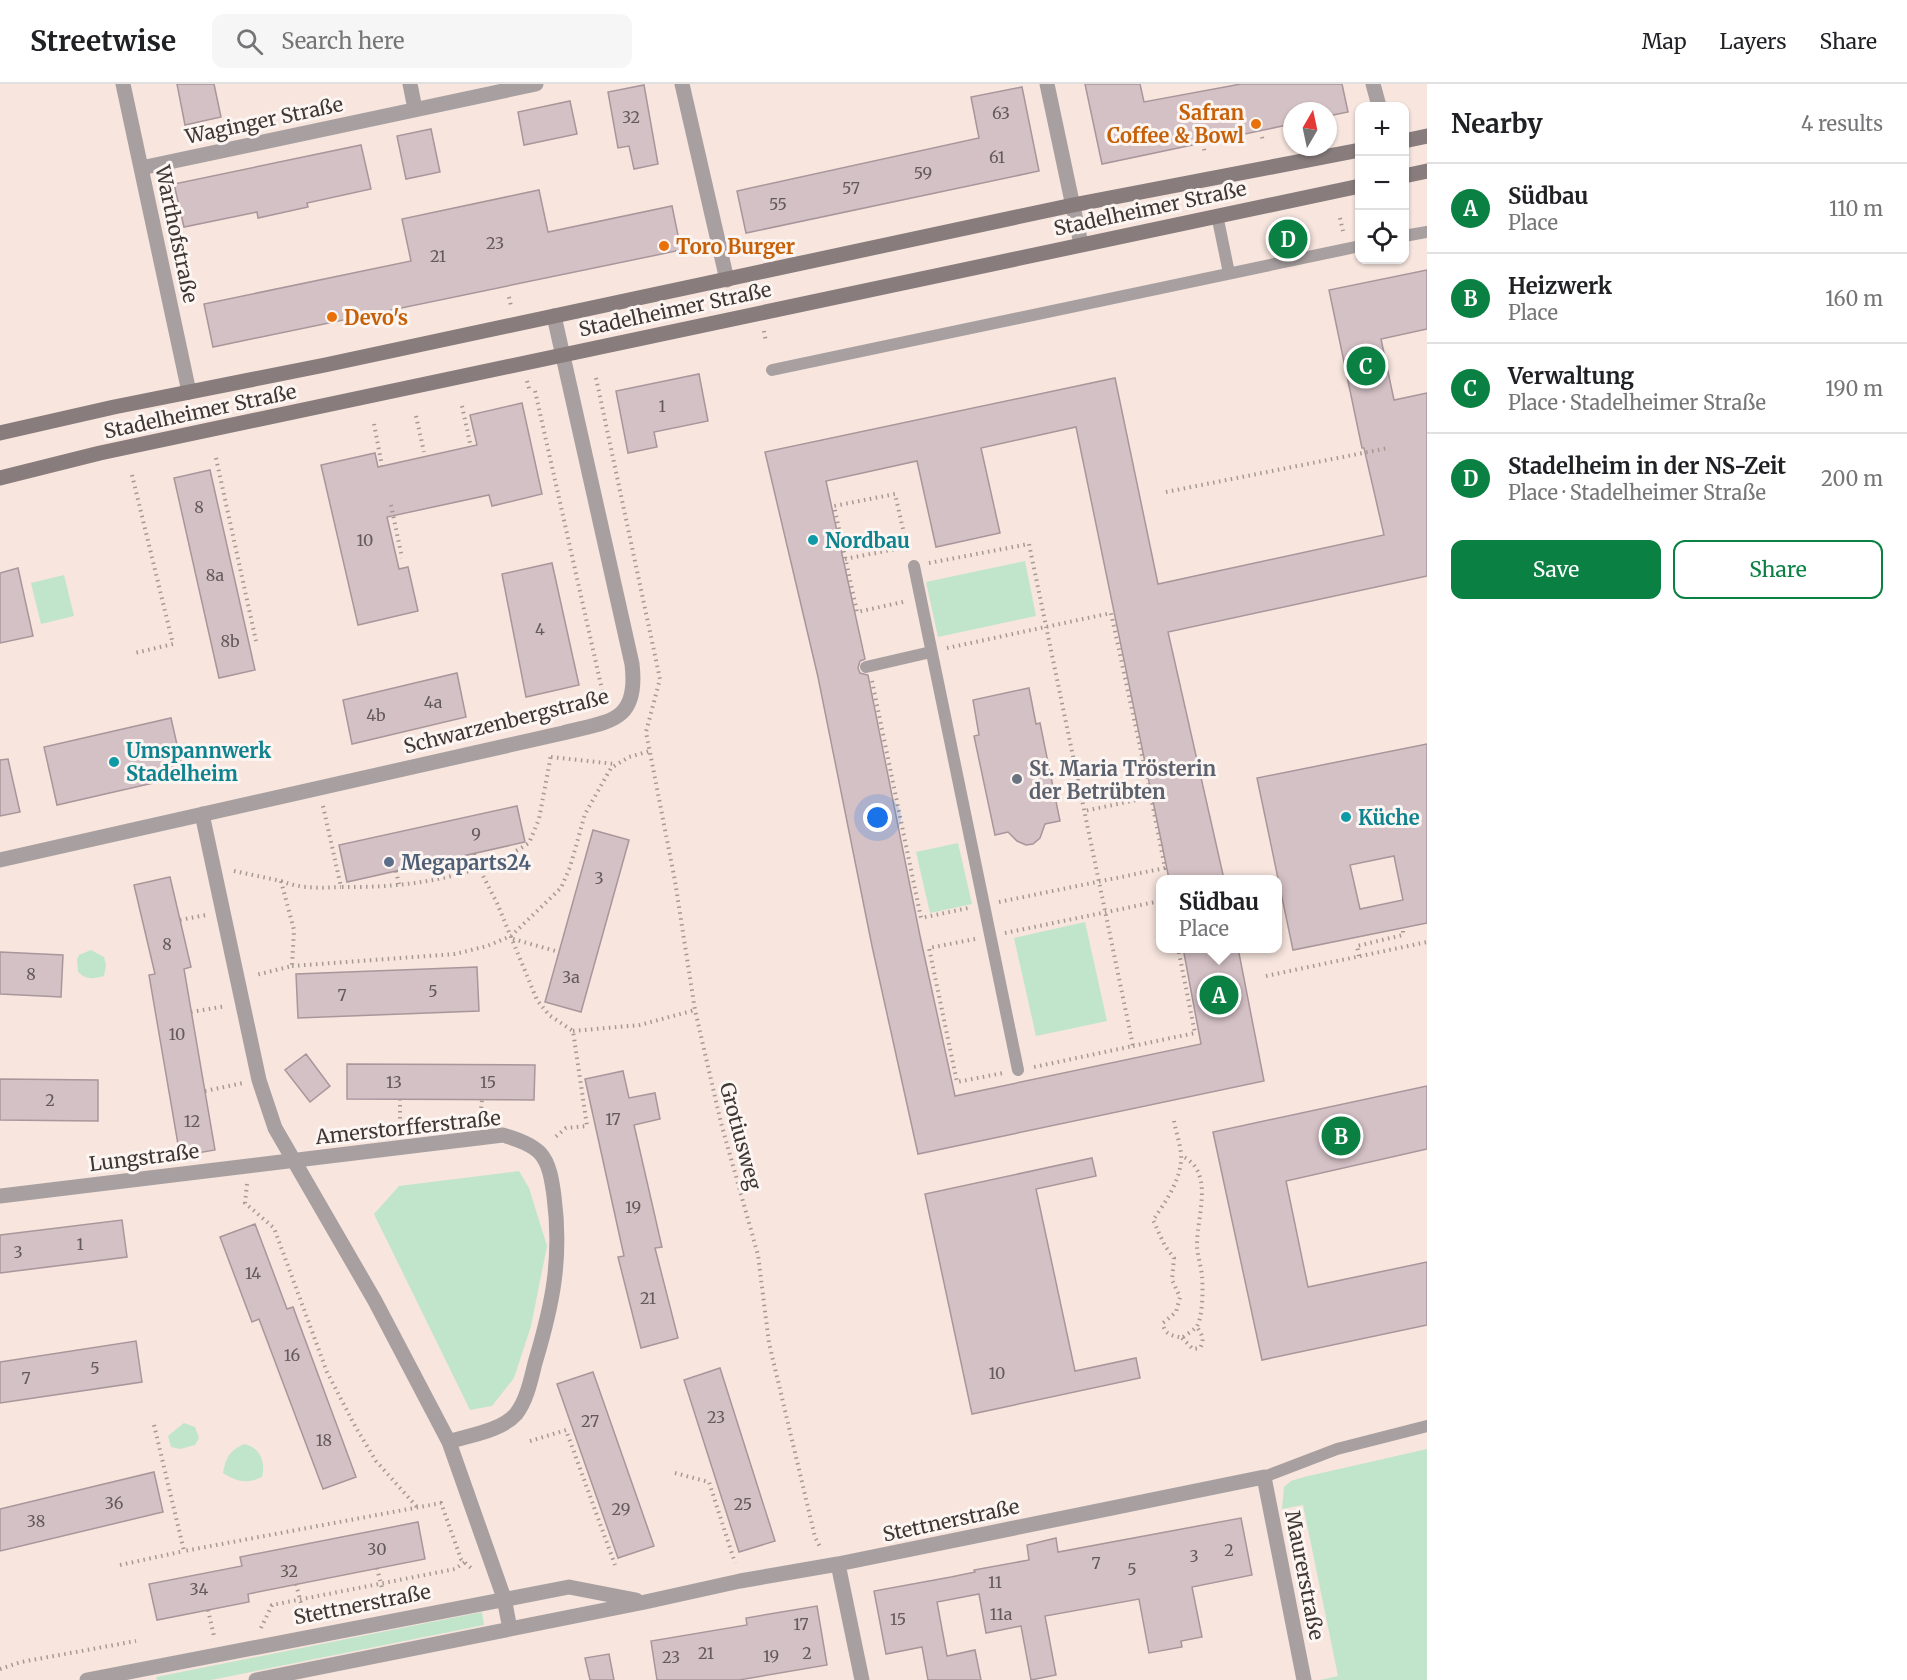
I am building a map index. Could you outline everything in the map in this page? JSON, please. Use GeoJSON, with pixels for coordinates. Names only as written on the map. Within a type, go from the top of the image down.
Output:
{"type":"FeatureCollection","features":[{"type":"Feature","properties":{"kind":"main road"},"geometry":{"type":"LineString","coordinates":[[1409,140],[1427,136]]}},
{"type":"Feature","properties":{"kind":"main road","name":"Stadelheimer Straße"},"geometry":{"type":"LineString","coordinates":[[0,433],[1073,205],[1355,151]]}},
{"type":"Feature","properties":{"kind":"main road"},"geometry":{"type":"LineString","coordinates":[[1409,175],[1427,171]]}},
{"type":"Feature","properties":{"kind":"main road","name":"Stadelheimer Straße"},"geometry":{"type":"LineString","coordinates":[[0,478],[111,451],[1355,187]]}},
{"type":"Feature","properties":{"kind":"street","name":"Warthofstraße"},"geometry":{"type":"LineString","coordinates":[[123,84],[189,392]]}},
{"type":"Feature","properties":{"kind":"street"},"geometry":{"type":"LineString","coordinates":[[410,84],[415,110]]}},
{"type":"Feature","properties":{"kind":"street","name":"Waginger Straße"},"geometry":{"type":"LineString","coordinates":[[141,168],[536,84]]}},
{"type":"Feature","properties":{"kind":"street"},"geometry":{"type":"LineString","coordinates":[[682,84],[727,280]]}},
{"type":"Feature","properties":{"kind":"street"},"geometry":{"type":"LineString","coordinates":[[1047,84],[1081,244]]}},
{"type":"Feature","properties":{"kind":"street"},"geometry":{"type":"LineString","coordinates":[[1373,84],[1378,102]]}},
{"type":"Feature","properties":{"kind":"street","name":"Schwarzenbergstraße"},"geometry":{"type":"LineString","coordinates":[[0,860],[551,735],[614,719],[625,711],[631,700],[634,684],[632,664],[554,316]]}},
{"type":"Feature","properties":{"kind":"street","name":"Amerstorfferstraße"},"geometry":{"type":"LineString","coordinates":[[202,813],[259,1080],[275,1128],[375,1301],[449,1442],[504,1598],[510,1629]]}},
{"type":"Feature","properties":{"kind":"street","name":"Amerstorfferstraße"},"geometry":{"type":"LineString","coordinates":[[292,1161],[503,1135],[519,1140],[540,1153]]}},
{"type":"Feature","properties":{"kind":"street"},"geometry":{"type":"LineString","coordinates":[[449,1442],[501,1425],[516,1414],[528,1386],[545,1329],[557,1262],[558,1229],[553,1185],[540,1153]]}},
{"type":"Feature","properties":{"kind":"street","name":"Lungstraße"},"geometry":{"type":"LineString","coordinates":[[0,1196],[292,1161]]}},
{"type":"Feature","properties":{"kind":"street","name":"Stettnerstraße"},"geometry":{"type":"LineString","coordinates":[[256,1680],[740,1581],[834,1565],[1264,1478]]}},
{"type":"Feature","properties":{"kind":"street","name":"Maurerstraße"},"geometry":{"type":"LineString","coordinates":[[1264,1478],[1304,1680]]}},
{"type":"Feature","properties":{"kind":"street"},"geometry":{"type":"LineString","coordinates":[[834,1565],[862,1680]]}},
{"type":"Feature","properties":{"kind":"street","name":"Stettnerstraße"},"geometry":{"type":"LineString","coordinates":[[87,1680],[143,1674],[504,1598],[568,1587],[645,1602]]}},
{"type":"Feature","properties":{"kind":"lane"},"geometry":{"type":"LineString","coordinates":[[1217,215],[1229,273]]}},
{"type":"Feature","properties":{"kind":"lane"},"geometry":{"type":"LineString","coordinates":[[1409,235],[1427,232]]}},
{"type":"Feature","properties":{"kind":"lane"},"geometry":{"type":"LineString","coordinates":[[771,370],[1355,247]]}},
{"type":"Feature","properties":{"kind":"lane"},"geometry":{"type":"LineString","coordinates":[[914,566],[1018,1070]]}},
{"type":"Feature","properties":{"kind":"lane"},"geometry":{"type":"LineString","coordinates":[[868,667],[932,652]]}},
{"type":"Feature","properties":{"kind":"lane"},"geometry":{"type":"LineString","coordinates":[[1264,1478],[1337,1449],[1427,1426]]}},
{"type":"Feature","properties":{"kind":"path","name":"Grotiusweg"},"geometry":{"type":"LineString","coordinates":[[596,378],[660,679],[646,732],[675,881],[695,1010],[721,1123],[758,1255],[769,1343],[815,1537],[834,1565]]}},
{"type":"Feature","properties":{"kind":"path"},"geometry":{"type":"LineString","coordinates":[[536,391],[603,699],[614,719]]}},
{"type":"Feature","properties":{"kind":"path"},"geometry":{"type":"LineString","coordinates":[[462,406],[470,443]]}},
{"type":"Feature","properties":{"kind":"path"},"geometry":{"type":"LineString","coordinates":[[416,416],[424,452]]}},
{"type":"Feature","properties":{"kind":"path"},"geometry":{"type":"LineString","coordinates":[[374,424],[382,466]]}},
{"type":"Feature","properties":{"kind":"path"},"geometry":{"type":"LineString","coordinates":[[1166,492],[1388,448]]}},
{"type":"Feature","properties":{"kind":"path"},"geometry":{"type":"LineString","coordinates":[[216,458],[256,641]]}},
{"type":"Feature","properties":{"kind":"path"},"geometry":{"type":"LineString","coordinates":[[132,475],[173,644],[135,653]]}},
{"type":"Feature","properties":{"kind":"path"},"geometry":{"type":"LineString","coordinates":[[921,598],[857,612],[834,506],[896,494],[906,547],[914,566],[1029,544],[1133,1046]]}},
{"type":"Feature","properties":{"kind":"path"},"geometry":{"type":"LineString","coordinates":[[391,505],[402,558]]}},
{"type":"Feature","properties":{"kind":"path"},"geometry":{"type":"LineString","coordinates":[[845,559],[906,547]]}},
{"type":"Feature","properties":{"kind":"path"},"geometry":{"type":"LineString","coordinates":[[868,667],[921,918],[1165,868],[1111,614],[962,643],[932,652]]}},
{"type":"Feature","properties":{"kind":"path"},"geometry":{"type":"LineString","coordinates":[[213,866],[310,888],[399,884],[454,876],[479,868],[530,843],[539,819],[550,757],[551,735]]}},
{"type":"Feature","properties":{"kind":"path"},"geometry":{"type":"LineString","coordinates":[[238,980],[292,966],[455,954],[512,938],[561,888],[570,867],[585,814],[611,768],[629,757],[650,751]]}},
{"type":"Feature","properties":{"kind":"path"},"geometry":{"type":"LineString","coordinates":[[550,757],[617,764]]}},
{"type":"Feature","properties":{"kind":"path"},"geometry":{"type":"LineString","coordinates":[[319,787],[341,887]]}},
{"type":"Feature","properties":{"kind":"path"},"geometry":{"type":"LineString","coordinates":[[1084,811],[1151,797]]}},
{"type":"Feature","properties":{"kind":"path"},"geometry":{"type":"LineString","coordinates":[[474,854],[537,1000],[549,1015],[573,1031],[640,1025],[695,1010]]}},
{"type":"Feature","properties":{"kind":"path"},"geometry":{"type":"LineString","coordinates":[[396,871],[399,884]]}},
{"type":"Feature","properties":{"kind":"path"},"geometry":{"type":"LineString","coordinates":[[281,881],[294,930],[292,966]]}},
{"type":"Feature","properties":{"kind":"path"},"geometry":{"type":"LineString","coordinates":[[1156,902],[929,948],[957,1082],[1196,1033],[1179,953]]}},
{"type":"Feature","properties":{"kind":"path"},"geometry":{"type":"LineString","coordinates":[[1359,956],[1357,946],[1404,935],[1402,928]]}},
{"type":"Feature","properties":{"kind":"path"},"geometry":{"type":"LineString","coordinates":[[512,938],[559,952]]}},
{"type":"Feature","properties":{"kind":"path"},"geometry":{"type":"LineString","coordinates":[[1266,976],[1427,942]]}},
{"type":"Feature","properties":{"kind":"path"},"geometry":{"type":"LineString","coordinates":[[191,1012],[242,1002]]}},
{"type":"Feature","properties":{"kind":"path"},"geometry":{"type":"LineString","coordinates":[[540,1153],[558,1133],[566,1128],[587,1126],[573,1031]]}},
{"type":"Feature","properties":{"kind":"path"},"geometry":{"type":"LineString","coordinates":[[205,1091],[259,1080]]}},
{"type":"Feature","properties":{"kind":"path"},"geometry":{"type":"LineString","coordinates":[[400,1099],[401,1148]]}},
{"type":"Feature","properties":{"kind":"path"},"geometry":{"type":"LineString","coordinates":[[1174,1121],[1182,1156],[1171,1194],[1153,1220],[1165,1246],[1174,1258],[1172,1280],[1180,1297],[1176,1312],[1163,1323],[1163,1330],[1167,1334],[1182,1338],[1193,1349],[1200,1348],[1203,1343],[1203,1336],[1197,1327]]}},
{"type":"Feature","properties":{"kind":"path"},"geometry":{"type":"LineString","coordinates":[[1182,1156],[1189,1159],[1199,1174],[1202,1207],[1197,1245],[1202,1276],[1201,1309],[1197,1327],[1182,1338]]}},
{"type":"Feature","properties":{"kind":"path"},"geometry":{"type":"LineString","coordinates":[[250,1166],[245,1203],[274,1228],[327,1372],[376,1461],[417,1507]]}},
{"type":"Feature","properties":{"kind":"path"},"geometry":{"type":"LineString","coordinates":[[154,1425],[184,1551]]}},
{"type":"Feature","properties":{"kind":"path"},"geometry":{"type":"LineString","coordinates":[[530,1441],[566,1430],[615,1565]]}},
{"type":"Feature","properties":{"kind":"path"},"geometry":{"type":"LineString","coordinates":[[675,1473],[709,1482],[740,1581]]}},
{"type":"Feature","properties":{"kind":"path"},"geometry":{"type":"LineString","coordinates":[[120,1565],[441,1503],[461,1559],[473,1570]]}},
{"type":"Feature","properties":{"kind":"path"},"geometry":{"type":"LineString","coordinates":[[252,1629],[262,1627],[273,1605],[382,1586],[455,1569],[465,1562]]}},
{"type":"Feature","properties":{"kind":"path"},"geometry":{"type":"LineString","coordinates":[[377,1568],[382,1586]]}},
{"type":"Feature","properties":{"kind":"path"},"geometry":{"type":"LineString","coordinates":[[296,1584],[300,1601]]}},
{"type":"Feature","properties":{"kind":"path"},"geometry":{"type":"LineString","coordinates":[[208,1610],[214,1636]]}},
{"type":"Feature","properties":{"kind":"path"},"geometry":{"type":"LineString","coordinates":[[207,1638],[224,1635]]}},
{"type":"Feature","properties":{"kind":"path"},"geometry":{"type":"LineString","coordinates":[[0,1669],[21,1662],[136,1641]]}},
{"type":"Feature","properties":{"kind":"green space"},"geometry":{"type":"Polygon","coordinates":[[[1025,561],[1036,616],[938,637],[926,582],[1025,561]]]}},
{"type":"Feature","properties":{"kind":"green space"},"geometry":{"type":"Polygon","coordinates":[[[64,575],[74,616],[41,624],[31,583],[64,575]]]}},
{"type":"Feature","properties":{"kind":"green space"},"geometry":{"type":"Polygon","coordinates":[[[958,843],[972,904],[930,913],[916,852],[958,843]]]}},
{"type":"Feature","properties":{"kind":"green space"},"geometry":{"type":"Polygon","coordinates":[[[1085,922],[1107,1021],[1036,1036],[1014,938],[1085,922]]]}},
{"type":"Feature","properties":{"kind":"green space"},"geometry":{"type":"Polygon","coordinates":[[[91,950],[104,957],[106,965],[104,976],[90,978],[78,972],[79,955],[91,950]]]}},
{"type":"Feature","properties":{"kind":"green space"},"geometry":{"type":"Polygon","coordinates":[[[519,1171],[529,1188],[547,1246],[531,1326],[514,1378],[492,1406],[470,1410],[374,1214],[399,1186],[519,1171]]]}},
{"type":"Feature","properties":{"kind":"green space"},"geometry":{"type":"Polygon","coordinates":[[[184,1423],[195,1427],[199,1438],[195,1445],[180,1449],[171,1447],[168,1436],[184,1423]]]}},
{"type":"Feature","properties":{"kind":"green space"},"geometry":{"type":"Polygon","coordinates":[[[244,1444],[254,1448],[262,1461],[262,1477],[252,1481],[242,1481],[223,1473],[229,1456],[244,1444]]]}},
{"type":"Feature","properties":{"kind":"green space"},"geometry":{"type":"Polygon","coordinates":[[[1427,1449],[1427,1680],[1320,1680],[1338,1676],[1303,1505],[1282,1509],[1284,1487],[1291,1481],[1304,1477],[1427,1449]]]}},
{"type":"Feature","properties":{"kind":"green space"},"geometry":{"type":"Polygon","coordinates":[[[482,1612],[484,1625],[211,1680],[157,1680],[156,1677],[482,1612]]]}},
{"type":"Feature","properties":{"kind":"building"},"geometry":{"type":"Polygon","coordinates":[[[177,84],[214,84],[221,117],[185,125],[177,84]]]}},
{"type":"Feature","properties":{"kind":"building"},"geometry":{"type":"Polygon","coordinates":[[[1085,84],[1140,84],[1144,102],[1241,84],[1342,84],[1348,112],[1337,114],[1337,102],[1283,102],[1283,126],[1102,164],[1085,84]]]}},
{"type":"Feature","properties":{"kind":"building"},"geometry":{"type":"Polygon","coordinates":[[[644,85],[658,164],[634,169],[629,146],[618,148],[608,92],[644,85]]]}},
{"type":"Feature","properties":{"kind":"building"},"geometry":{"type":"Polygon","coordinates":[[[1022,87],[1039,171],[746,233],[737,191],[979,138],[971,97],[1022,87]]]}},
{"type":"Feature","properties":{"kind":"building"},"geometry":{"type":"Polygon","coordinates":[[[570,101],[577,134],[524,145],[518,112],[570,101]]]}},
{"type":"Feature","properties":{"kind":"building"},"geometry":{"type":"Polygon","coordinates":[[[431,129],[440,172],[406,179],[397,136],[431,129]]]}},
{"type":"Feature","properties":{"kind":"building"},"geometry":{"type":"Polygon","coordinates":[[[361,145],[371,189],[307,203],[308,207],[258,218],[257,212],[184,227],[174,184],[361,145]]]}},
{"type":"Feature","properties":{"kind":"building"},"geometry":{"type":"Polygon","coordinates":[[[539,190],[548,232],[672,206],[681,250],[213,347],[204,304],[411,261],[402,219],[539,190]]]}},
{"type":"Feature","properties":{"kind":"building"},"geometry":{"type":"Polygon","coordinates":[[[1427,270],[1427,329],[1381,339],[1394,400],[1427,393],[1427,576],[1168,632],[1223,875],[1168,875],[1076,427],[981,448],[1000,533],[936,547],[917,461],[826,481],[865,659],[860,661],[858,668],[860,673],[868,675],[920,936],[955,1096],[1201,1044],[1184,953],[1239,953],[1264,1081],[918,1154],[872,946],[818,677],[765,452],[1115,378],[1158,584],[1384,535],[1364,448],[1362,448],[1329,290],[1427,270]]]}},
{"type":"Feature","properties":{"kind":"building"},"geometry":{"type":"Polygon","coordinates":[[[699,374],[708,421],[654,432],[657,447],[628,453],[616,391],[699,374]]]}},
{"type":"Feature","properties":{"kind":"building"},"geometry":{"type":"Polygon","coordinates":[[[522,403],[542,494],[492,506],[489,495],[387,517],[399,569],[408,567],[418,611],[358,625],[321,465],[375,453],[378,467],[477,445],[470,415],[522,403]]]}},
{"type":"Feature","properties":{"kind":"building"},"geometry":{"type":"Polygon","coordinates":[[[210,470],[255,670],[219,678],[174,478],[210,470]]]}},
{"type":"Feature","properties":{"kind":"building"},"geometry":{"type":"Polygon","coordinates":[[[552,563],[579,685],[526,697],[502,574],[552,563]]]}},
{"type":"Feature","properties":{"kind":"building"},"geometry":{"type":"Polygon","coordinates":[[[18,568],[33,636],[0,643],[0,573],[18,568]]]}},
{"type":"Feature","properties":{"kind":"building"},"geometry":{"type":"Polygon","coordinates":[[[457,673],[466,717],[352,744],[343,700],[457,673]]]}},
{"type":"Feature","properties":{"kind":"building","name":"St. Maria Trösterin der Betrübten"},"geometry":{"type":"Polygon","coordinates":[[[1029,688],[1036,724],[1040,723],[1060,821],[1045,824],[1040,838],[1033,844],[1026,845],[1017,841],[1008,832],[995,835],[974,736],[979,735],[973,700],[1029,688]]]}},
{"type":"Feature","properties":{"kind":"building","name":"Umspannwerk Stadelheim"},"geometry":{"type":"Polygon","coordinates":[[[171,718],[184,776],[57,805],[44,747],[171,718]]]}},
{"type":"Feature","properties":{"kind":"building","name":"Küche"},"geometry":{"type":"Polygon","coordinates":[[[1427,744],[1427,923],[1293,950],[1282,897],[1282,875],[1277,875],[1257,778],[1427,744]],[[1394,856],[1350,865],[1360,909],[1403,900],[1394,856]]]}},
{"type":"Feature","properties":{"kind":"building"},"geometry":{"type":"Polygon","coordinates":[[[8,759],[20,812],[0,816],[0,760],[8,759]]]}},
{"type":"Feature","properties":{"kind":"building"},"geometry":{"type":"Polygon","coordinates":[[[517,806],[525,842],[347,882],[339,845],[517,806]]]}},
{"type":"Feature","properties":{"kind":"building"},"geometry":{"type":"Polygon","coordinates":[[[593,830],[629,840],[581,1012],[545,1002],[593,830]]]}},
{"type":"Feature","properties":{"kind":"building"},"geometry":{"type":"Polygon","coordinates":[[[170,877],[191,967],[184,969],[215,1150],[180,1156],[149,975],[155,974],[134,885],[170,877]]]}},
{"type":"Feature","properties":{"kind":"building"},"geometry":{"type":"Polygon","coordinates":[[[0,952],[63,955],[61,997],[0,994],[0,952]]]}},
{"type":"Feature","properties":{"kind":"building"},"geometry":{"type":"Polygon","coordinates":[[[477,967],[479,1011],[298,1018],[296,974],[477,967]]]}},
{"type":"Feature","properties":{"kind":"building"},"geometry":{"type":"Polygon","coordinates":[[[306,1054],[330,1086],[310,1102],[285,1070],[306,1054]]]}},
{"type":"Feature","properties":{"kind":"building"},"geometry":{"type":"Polygon","coordinates":[[[347,1064],[535,1065],[534,1100],[347,1099],[347,1064]]]}},
{"type":"Feature","properties":{"kind":"building"},"geometry":{"type":"Polygon","coordinates":[[[623,1071],[629,1098],[655,1093],[660,1119],[634,1125],[662,1247],[655,1248],[678,1338],[641,1348],[618,1257],[624,1256],[585,1079],[623,1071]]]}},
{"type":"Feature","properties":{"kind":"building"},"geometry":{"type":"Polygon","coordinates":[[[0,1079],[98,1080],[98,1121],[0,1120],[0,1079]]]}},
{"type":"Feature","properties":{"kind":"building"},"geometry":{"type":"Polygon","coordinates":[[[1427,1086],[1427,1149],[1286,1181],[1308,1287],[1427,1262],[1427,1325],[1262,1360],[1213,1132],[1427,1086]]]}},
{"type":"Feature","properties":{"kind":"building"},"geometry":{"type":"Polygon","coordinates":[[[1092,1158],[1096,1176],[1036,1189],[1075,1371],[1136,1358],[1140,1378],[972,1414],[925,1194],[1092,1158]]]}},
{"type":"Feature","properties":{"kind":"building"},"geometry":{"type":"Polygon","coordinates":[[[122,1220],[127,1257],[0,1273],[0,1235],[122,1220]]]}},
{"type":"Feature","properties":{"kind":"building"},"geometry":{"type":"Polygon","coordinates":[[[255,1224],[287,1309],[293,1307],[356,1477],[323,1489],[259,1319],[252,1322],[220,1237],[255,1224]]]}},
{"type":"Feature","properties":{"kind":"building"},"geometry":{"type":"Polygon","coordinates":[[[136,1341],[142,1382],[0,1403],[0,1362],[136,1341]]]}},
{"type":"Feature","properties":{"kind":"building"},"geometry":{"type":"Polygon","coordinates":[[[720,1368],[775,1541],[739,1552],[684,1380],[720,1368]]]}},
{"type":"Feature","properties":{"kind":"building"},"geometry":{"type":"Polygon","coordinates":[[[593,1372],[654,1546],[618,1558],[557,1384],[593,1372]]]}},
{"type":"Feature","properties":{"kind":"building"},"geometry":{"type":"Polygon","coordinates":[[[154,1472],[163,1512],[0,1551],[0,1509],[154,1472]]]}},
{"type":"Feature","properties":{"kind":"building"},"geometry":{"type":"Polygon","coordinates":[[[1241,1518],[1252,1575],[1192,1587],[1202,1637],[1181,1641],[1182,1647],[1149,1653],[1139,1599],[1045,1616],[1056,1675],[1031,1680],[1021,1626],[986,1633],[979,1594],[937,1602],[947,1656],[975,1650],[981,1680],[928,1680],[922,1647],[886,1654],[874,1591],[1029,1560],[1027,1545],[1056,1538],[1058,1552],[1241,1518]]]}},
{"type":"Feature","properties":{"kind":"building"},"geometry":{"type":"Polygon","coordinates":[[[418,1522],[425,1559],[248,1594],[249,1602],[157,1620],[149,1584],[242,1566],[240,1557],[418,1522]]]}},
{"type":"Feature","properties":{"kind":"building"},"geometry":{"type":"Polygon","coordinates":[[[817,1606],[827,1665],[739,1680],[657,1680],[651,1641],[747,1625],[746,1618],[817,1606]]]}},
{"type":"Feature","properties":{"kind":"building"},"geometry":{"type":"Polygon","coordinates":[[[609,1654],[614,1680],[590,1680],[585,1658],[609,1654]]]}},
{"type":"Feature","properties":{"kind":"place","name":"Safran Coffee & Bowl"},"geometry":{"type":"Point","coordinates":[1256,124]}},
{"type":"Feature","properties":{"kind":"place","name":"Stadelheim in der NS-Zeit"},"geometry":{"type":"Point","coordinates":[1288,239]}},
{"type":"Feature","properties":{"kind":"place","name":"Toro Burger"},"geometry":{"type":"Point","coordinates":[664,246]}},
{"type":"Feature","properties":{"kind":"place","name":"Devo's"},"geometry":{"type":"Point","coordinates":[332,317]}},
{"type":"Feature","properties":{"kind":"place","name":"Verwaltung"},"geometry":{"type":"Point","coordinates":[1366,366]}},
{"type":"Feature","properties":{"kind":"place","name":"Nordbau"},"geometry":{"type":"Point","coordinates":[813,540]}},
{"type":"Feature","properties":{"kind":"place","name":"Umspannwerk Stadelheim"},"geometry":{"type":"Point","coordinates":[114,762]}},
{"type":"Feature","properties":{"kind":"place","name":"St. Maria Trösterin der Betrübten"},"geometry":{"type":"Point","coordinates":[1017,779]}},
{"type":"Feature","properties":{"kind":"place","name":"Küche"},"geometry":{"type":"Point","coordinates":[1346,817]}},
{"type":"Feature","properties":{"kind":"place","name":"Megaparts24"},"geometry":{"type":"Point","coordinates":[389,862]}},
{"type":"Feature","properties":{"kind":"place","name":"Südbau"},"geometry":{"type":"Point","coordinates":[1219,995]}},
{"type":"Feature","properties":{"kind":"place","name":"Heizwerk"},"geometry":{"type":"Point","coordinates":[1341,1136]}}]}
